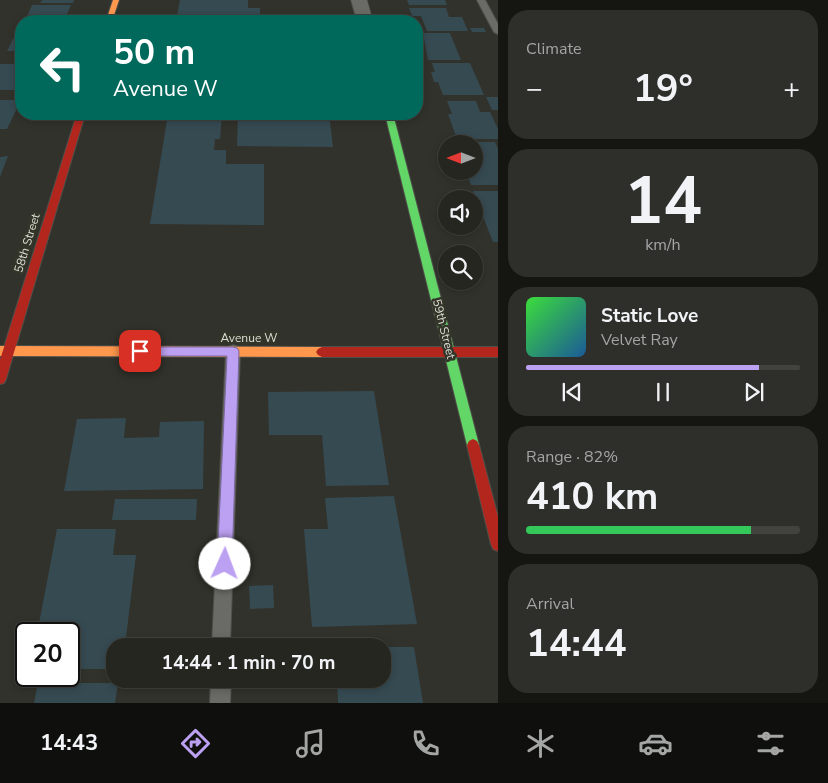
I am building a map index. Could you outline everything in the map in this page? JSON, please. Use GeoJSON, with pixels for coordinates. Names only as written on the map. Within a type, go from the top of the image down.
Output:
{"type":"FeatureCollection","features":[{"type":"Feature","properties":{"kind":"street"},"geometry":{"type":"LineString","coordinates":[[111,15],[116,0]]}},
{"type":"Feature","properties":{"kind":"street"},"geometry":{"type":"LineString","coordinates":[[359,0],[363,15]]}},
{"type":"Feature","properties":{"kind":"street","name":"58th Street"},"geometry":{"type":"LineString","coordinates":[[0,379],[4,351],[79,120]]}},
{"type":"Feature","properties":{"kind":"street","name":"59th Street"},"geometry":{"type":"LineString","coordinates":[[392,120],[498,544]]}},
{"type":"Feature","properties":{"kind":"street","name":"Avenue W"},"geometry":{"type":"LineString","coordinates":[[4,351],[498,352]]}},
{"type":"Feature","properties":{"kind":"lane"},"geometry":{"type":"LineString","coordinates":[[481,0],[498,32]]}},
{"type":"Feature","properties":{"kind":"lane"},"geometry":{"type":"LineString","coordinates":[[221,638],[233,351]]}},
{"type":"Feature","properties":{"kind":"lane"},"geometry":{"type":"LineString","coordinates":[[220,703],[221,688]]}},
{"type":"Feature","properties":{"kind":"building"},"geometry":{"type":"Polygon","coordinates":[[[42,0],[74,0],[73,3],[40,3],[42,0]]]}},
{"type":"Feature","properties":{"kind":"building"},"geometry":{"type":"Polygon","coordinates":[[[180,0],[248,0],[248,8],[260,8],[260,15],[177,15],[180,0]]]}},
{"type":"Feature","properties":{"kind":"building"},"geometry":{"type":"Polygon","coordinates":[[[407,0],[445,0],[447,5],[409,5],[407,0]]]}},
{"type":"Feature","properties":{"kind":"building"},"geometry":{"type":"Polygon","coordinates":[[[32,5],[71,5],[67,15],[28,15],[32,5]]]}},
{"type":"Feature","properties":{"kind":"building"},"geometry":{"type":"Polygon","coordinates":[[[409,8],[446,8],[449,17],[462,17],[468,31],[427,31],[423,15],[412,15],[409,8]]]}},
{"type":"Feature","properties":{"kind":"building"},"geometry":{"type":"Polygon","coordinates":[[[470,28],[484,28],[486,32],[472,32],[470,28]]]}},
{"type":"Feature","properties":{"kind":"building"},"geometry":{"type":"Polygon","coordinates":[[[423,33],[450,33],[461,60],[428,60],[423,33]]]}},
{"type":"Feature","properties":{"kind":"building"},"geometry":{"type":"Polygon","coordinates":[[[15,35],[15,51],[7,51],[15,35]]]}},
{"type":"Feature","properties":{"kind":"building"},"geometry":{"type":"Polygon","coordinates":[[[432,63],[470,63],[484,95],[443,95],[438,82],[434,82],[431,72],[435,72],[432,63]]]}},
{"type":"Feature","properties":{"kind":"building"},"geometry":{"type":"Polygon","coordinates":[[[0,64],[15,64],[15,90],[0,90],[0,64]]]}},
{"type":"Feature","properties":{"kind":"building"},"geometry":{"type":"Polygon","coordinates":[[[486,97],[498,97],[498,110],[492,110],[486,97]]]}},
{"type":"Feature","properties":{"kind":"building"},"geometry":{"type":"Polygon","coordinates":[[[0,100],[15,100],[15,112],[7,129],[0,129],[0,100]]]}},
{"type":"Feature","properties":{"kind":"building"},"geometry":{"type":"Polygon","coordinates":[[[447,101],[476,101],[480,112],[490,112],[498,129],[498,139],[483,139],[483,135],[456,135],[448,114],[452,114],[447,101]]]}},
{"type":"Feature","properties":{"kind":"building"},"geometry":{"type":"Polygon","coordinates":[[[167,120],[222,120],[220,139],[215,139],[214,150],[226,150],[226,164],[264,164],[264,225],[150,224],[167,120]]]}},
{"type":"Feature","properties":{"kind":"building"},"geometry":{"type":"Polygon","coordinates":[[[238,120],[330,120],[333,147],[237,146],[238,120]]]}},
{"type":"Feature","properties":{"kind":"building"},"geometry":{"type":"Polygon","coordinates":[[[483,142],[495,142],[498,149],[498,185],[471,185],[469,180],[483,180],[483,142]]]}},
{"type":"Feature","properties":{"kind":"building"},"geometry":{"type":"Polygon","coordinates":[[[8,156],[0,177],[0,157],[8,156]]]}},
{"type":"Feature","properties":{"kind":"building"},"geometry":{"type":"Polygon","coordinates":[[[483,191],[498,191],[498,242],[493,242],[483,216],[483,191]]]}},
{"type":"Feature","properties":{"kind":"building"},"geometry":{"type":"Polygon","coordinates":[[[374,391],[389,485],[326,486],[322,435],[269,435],[268,392],[374,391]]]}},
{"type":"Feature","properties":{"kind":"building"},"geometry":{"type":"Polygon","coordinates":[[[126,418],[124,438],[159,437],[160,422],[204,421],[203,489],[64,491],[77,419],[126,418]]]}},
{"type":"Feature","properties":{"kind":"building"},"geometry":{"type":"Polygon","coordinates":[[[394,496],[417,624],[312,627],[304,529],[328,529],[325,498],[394,496]]]}},
{"type":"Feature","properties":{"kind":"building"},"geometry":{"type":"Polygon","coordinates":[[[115,499],[197,499],[196,520],[112,520],[115,499]]]}},
{"type":"Feature","properties":{"kind":"building"},"geometry":{"type":"Polygon","coordinates":[[[57,529],[116,529],[113,555],[136,555],[126,638],[106,638],[106,669],[80,669],[80,622],[39,622],[57,529]]]}},
{"type":"Feature","properties":{"kind":"building"},"geometry":{"type":"Polygon","coordinates":[[[273,585],[274,608],[250,609],[249,586],[273,585]]]}},
{"type":"Feature","properties":{"kind":"building"},"geometry":{"type":"Polygon","coordinates":[[[391,647],[414,647],[423,703],[338,703],[337,688],[391,688],[391,647]]]}},
{"type":"Feature","properties":{"kind":"building"},"geometry":{"type":"Polygon","coordinates":[[[80,683],[106,683],[106,688],[117,688],[115,703],[34,703],[37,687],[80,687],[80,683]]]}},
{"type":"Feature","properties":{"kind":"traffic: fast"},"geometry":{"type":"LineString","coordinates":[[391,120],[473,445]]}},
{"type":"Feature","properties":{"kind":"traffic: slow"},"geometry":{"type":"LineString","coordinates":[[111,15],[116,0]]}},
{"type":"Feature","properties":{"kind":"traffic: slow"},"geometry":{"type":"LineString","coordinates":[[0,351],[322,352]]}},
{"type":"Feature","properties":{"kind":"traffic: jam"},"geometry":{"type":"LineString","coordinates":[[0,379],[79,120]]}},
{"type":"Feature","properties":{"kind":"traffic: jam"},"geometry":{"type":"LineString","coordinates":[[322,352],[498,352]]}},
{"type":"Feature","properties":{"kind":"traffic: jam"},"geometry":{"type":"LineString","coordinates":[[473,445],[498,544]]}},
{"type":"Feature","properties":{"kind":"route"},"geometry":{"type":"LineString","coordinates":[[140,351],[233,351],[225,564]]}}]}
